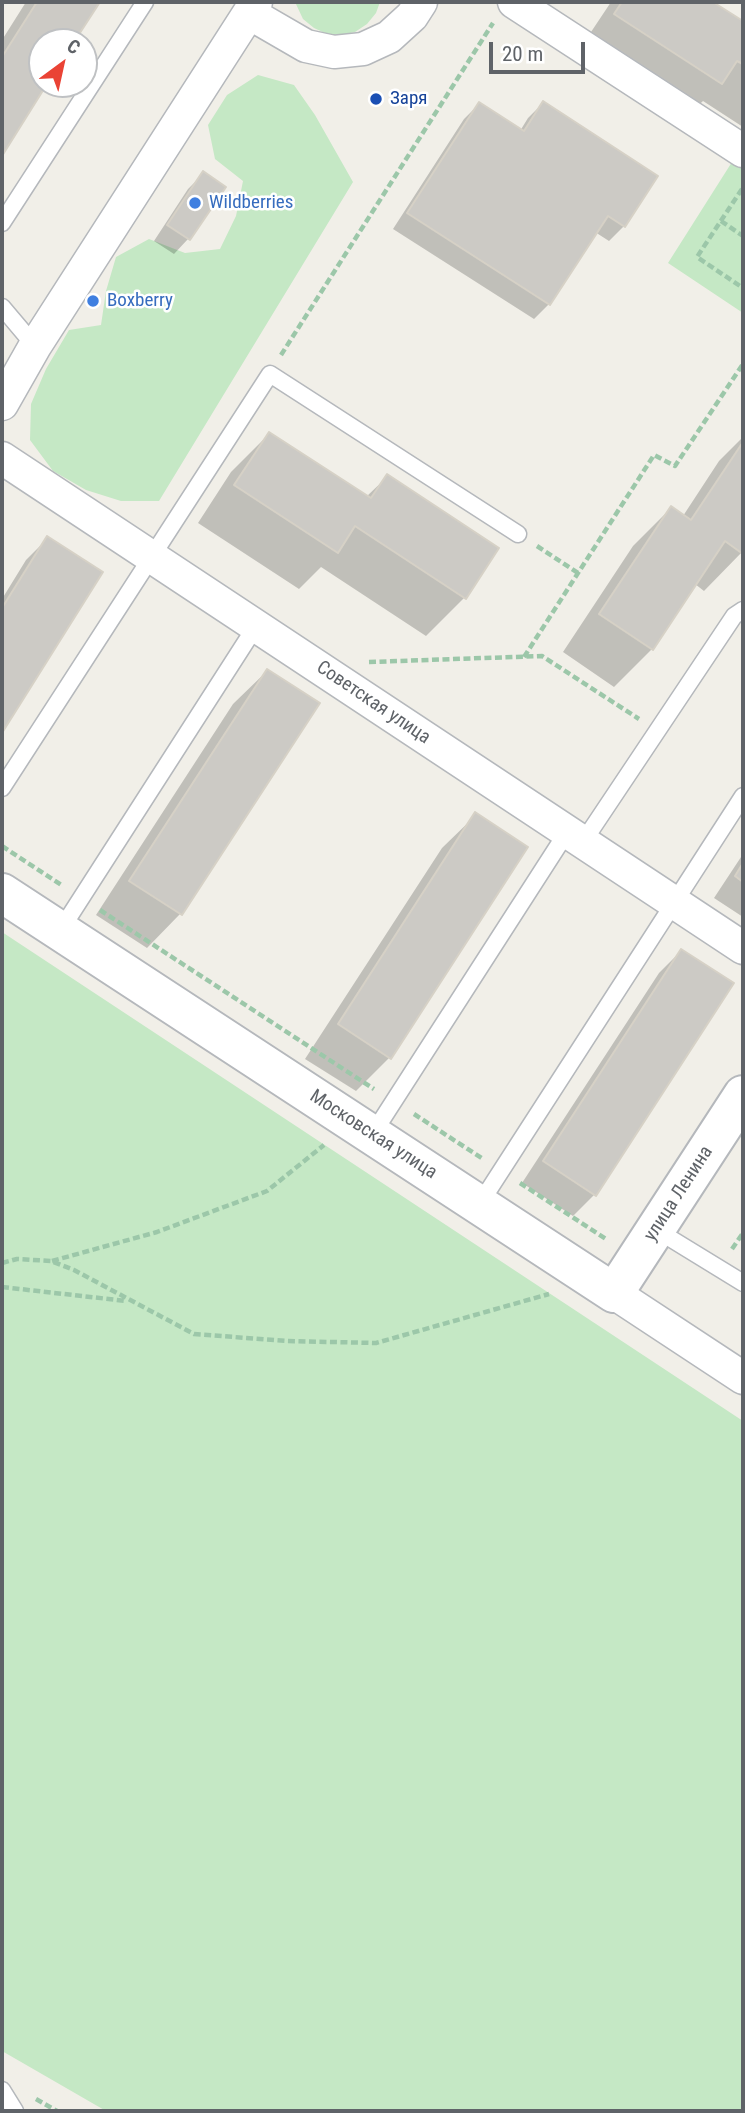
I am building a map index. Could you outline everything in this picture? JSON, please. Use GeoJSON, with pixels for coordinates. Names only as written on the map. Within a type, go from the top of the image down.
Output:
{"type":"FeatureCollection","features":[{"type":"Feature","properties":{"kind":"street"},"geometry":{"type":"LineString","coordinates":[[2,404],[35,346],[253,7],[306,46],[334,52],[363,49],[389,37],[412,16],[421,2]]}},
{"type":"Feature","properties":{"kind":"street"},"geometry":{"type":"LineString","coordinates":[[525,9],[743,151]]}},
{"type":"Feature","properties":{"kind":"street","name":"Советская улица"},"geometry":{"type":"LineString","coordinates":[[2,458],[743,948]]}},
{"type":"Feature","properties":{"kind":"street","name":"Московская улица"},"geometry":{"type":"LineString","coordinates":[[2,893],[743,1378]]}},
{"type":"Feature","properties":{"kind":"street","name":"улица Ленина"},"geometry":{"type":"LineString","coordinates":[[602,1285],[646,1244],[743,1095]]}},
{"type":"Feature","properties":{"kind":"lane"},"geometry":{"type":"LineString","coordinates":[[2,223],[145,2]]}},
{"type":"Feature","properties":{"kind":"lane"},"geometry":{"type":"LineString","coordinates":[[2,307],[35,346]]}},
{"type":"Feature","properties":{"kind":"lane"},"geometry":{"type":"LineString","coordinates":[[2,788],[270,374],[518,534]]}},
{"type":"Feature","properties":{"kind":"lane"},"geometry":{"type":"LineString","coordinates":[[363,1129],[394,1101],[575,837],[657,731],[734,616],[743,610]]}},
{"type":"Feature","properties":{"kind":"lane"},"geometry":{"type":"LineString","coordinates":[[60,931],[256,626]]}},
{"type":"Feature","properties":{"kind":"lane"},"geometry":{"type":"LineString","coordinates":[[480,1205],[743,796]]}},
{"type":"Feature","properties":{"kind":"lane"},"geometry":{"type":"LineString","coordinates":[[646,1244],[743,1283]]}},
{"type":"Feature","properties":{"kind":"lane"},"geometry":{"type":"LineString","coordinates":[[2,2090],[15,2111]]}},
{"type":"Feature","properties":{"kind":"path"},"geometry":{"type":"LineString","coordinates":[[270,374],[525,9]]}},
{"type":"Feature","properties":{"kind":"path"},"geometry":{"type":"LineString","coordinates":[[743,188],[697,257],[743,288]]}},
{"type":"Feature","properties":{"kind":"path"},"geometry":{"type":"LineString","coordinates":[[721,221],[743,236]]}},
{"type":"Feature","properties":{"kind":"path"},"geometry":{"type":"LineString","coordinates":[[524,657],[654,455],[675,466],[743,364]]}},
{"type":"Feature","properties":{"kind":"path"},"geometry":{"type":"LineString","coordinates":[[518,534],[578,573]]}},
{"type":"Feature","properties":{"kind":"path"},"geometry":{"type":"LineString","coordinates":[[366,662],[542,656],[657,731]]}},
{"type":"Feature","properties":{"kind":"path"},"geometry":{"type":"LineString","coordinates":[[2,846],[501,1171],[646,1244]]}},
{"type":"Feature","properties":{"kind":"path"},"geometry":{"type":"LineString","coordinates":[[51,1261],[157,1232],[267,1191],[363,1129]]}},
{"type":"Feature","properties":{"kind":"path"},"geometry":{"type":"LineString","coordinates":[[2,1263],[17,1259],[51,1261],[74,1270],[194,1334],[287,1341],[376,1343],[541,1297],[602,1285]]}},
{"type":"Feature","properties":{"kind":"path"},"geometry":{"type":"LineString","coordinates":[[2,1287],[131,1302]]}},
{"type":"Feature","properties":{"kind":"green space"},"geometry":{"type":"Polygon","coordinates":[[[295,2],[380,2],[376,13],[367,24],[355,32],[341,35],[327,34],[314,28],[303,19],[295,2]]]}},
{"type":"Feature","properties":{"kind":"green space"},"geometry":{"type":"Polygon","coordinates":[[[258,75],[294,85],[315,115],[353,182],[159,501],[121,501],[86,490],[53,471],[30,440],[31,404],[46,369],[69,330],[101,325],[106,291],[116,257],[149,239],[185,253],[220,249],[236,216],[243,181],[215,159],[208,125],[227,95],[258,75]]]}},
{"type":"Feature","properties":{"kind":"green space"},"geometry":{"type":"Polygon","coordinates":[[[732,162],[743,169],[743,313],[668,263],[732,162]]]}},
{"type":"Feature","properties":{"kind":"green space"},"geometry":{"type":"Polygon","coordinates":[[[2,932],[743,1421],[743,2111],[106,2111],[2,2051],[2,932]]]}},
{"type":"Feature","properties":{"kind":"building"},"geometry":{"type":"Polygon","coordinates":[[[37,2],[100,2],[83,28],[28,28],[28,98],[38,98],[2,156],[2,57],[37,2]]]}},
{"type":"Feature","properties":{"kind":"building"},"geometry":{"type":"Polygon","coordinates":[[[622,2],[713,2],[743,21],[743,64],[737,61],[722,84],[614,14],[622,2]]]}},
{"type":"Feature","properties":{"kind":"building"},"geometry":{"type":"Polygon","coordinates":[[[543,101],[658,176],[625,227],[608,216],[550,305],[407,213],[479,102],[524,131],[543,101]]]}},
{"type":"Feature","properties":{"kind":"building"},"geometry":{"type":"Polygon","coordinates":[[[203,171],[226,187],[190,240],[167,225],[203,171]]]}},
{"type":"Feature","properties":{"kind":"building"},"geometry":{"type":"Polygon","coordinates":[[[269,432],[371,498],[387,474],[499,548],[466,599],[355,526],[338,553],[234,485],[269,432]]]}},
{"type":"Feature","properties":{"kind":"building"},"geometry":{"type":"Polygon","coordinates":[[[743,442],[743,554],[725,541],[653,650],[599,614],[671,506],[691,520],[743,442]]]}},
{"type":"Feature","properties":{"kind":"building"},"geometry":{"type":"Polygon","coordinates":[[[47,536],[103,572],[2,733],[2,608],[47,536]]]}},
{"type":"Feature","properties":{"kind":"building"},"geometry":{"type":"Polygon","coordinates":[[[267,669],[320,703],[182,915],[129,881],[267,669]]]}},
{"type":"Feature","properties":{"kind":"building"},"geometry":{"type":"Polygon","coordinates":[[[475,812],[528,847],[391,1059],[338,1024],[475,812]]]}},
{"type":"Feature","properties":{"kind":"building"},"geometry":{"type":"Polygon","coordinates":[[[743,863],[743,882],[735,876],[743,863]]]}},
{"type":"Feature","properties":{"kind":"building"},"geometry":{"type":"Polygon","coordinates":[[[681,949],[734,983],[596,1196],[543,1161],[681,949]]]}},
{"type":"Feature","properties":{"kind":"place","name":"Заря"},"geometry":{"type":"Point","coordinates":[376,99]}},
{"type":"Feature","properties":{"kind":"place","name":"Wildberries"},"geometry":{"type":"Point","coordinates":[195,203]}},
{"type":"Feature","properties":{"kind":"place","name":"Boxberry"},"geometry":{"type":"Point","coordinates":[93,301]}}]}
